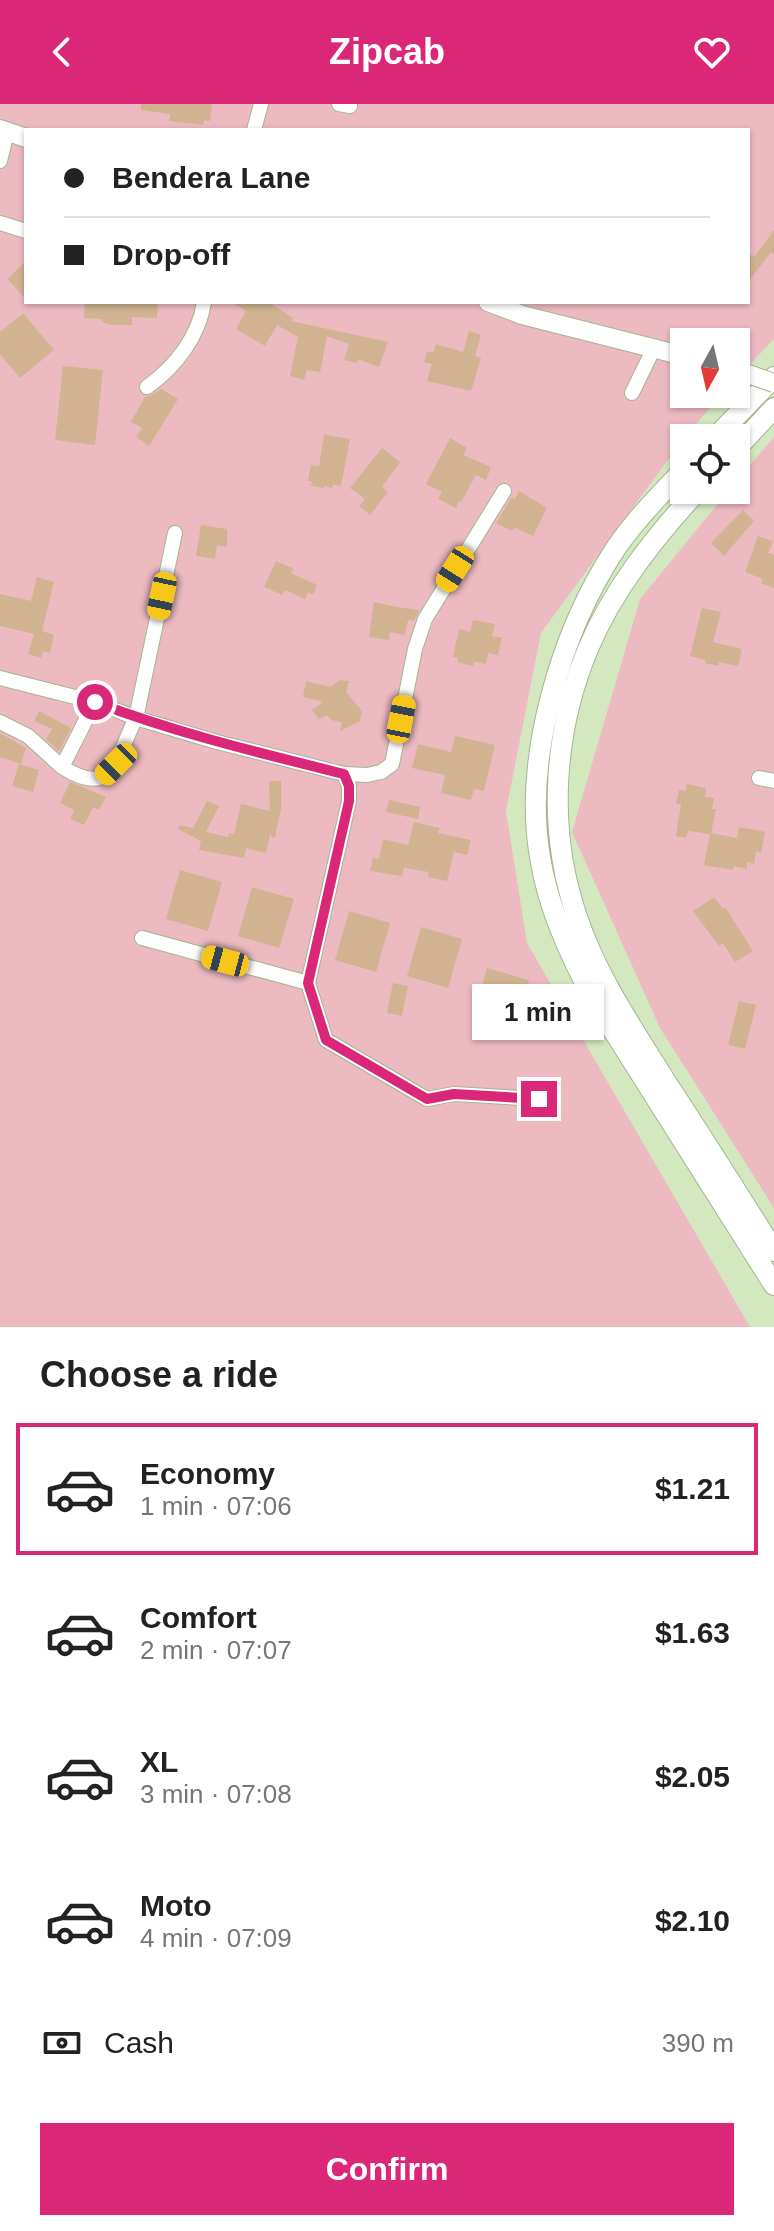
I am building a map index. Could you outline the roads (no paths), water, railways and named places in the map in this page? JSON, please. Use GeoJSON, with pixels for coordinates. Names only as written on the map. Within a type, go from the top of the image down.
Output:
{"type":"FeatureCollection","features":[{"type":"Feature","properties":{"kind":"main road"},"geometry":{"type":"LineString","coordinates":[[729,424],[774,380]]}},
{"type":"Feature","properties":{"kind":"main road"},"geometry":{"type":"LineString","coordinates":[[750,434],[774,408]]}},
{"type":"Feature","properties":{"kind":"main road"},"geometry":{"type":"LineString","coordinates":[[670,484],[617,547],[593,588],[566,646],[552,694],[539,765],[539,854],[549,898],[594,1000],[774,1285]]}},
{"type":"Feature","properties":{"kind":"main road"},"geometry":{"type":"LineString","coordinates":[[685,504],[664,527],[624,582],[588,649],[569,709],[559,755],[561,852],[576,916],[609,988],[774,1251]]}},
{"type":"Feature","properties":{"kind":"street"},"geometry":{"type":"LineString","coordinates":[[255,128],[261,104]]}},
{"type":"Feature","properties":{"kind":"street"},"geometry":{"type":"LineString","coordinates":[[0,161],[3,130],[24,137]]}},
{"type":"Feature","properties":{"kind":"street"},"geometry":{"type":"LineString","coordinates":[[0,223],[24,230]]}},
{"type":"Feature","properties":{"kind":"street"},"geometry":{"type":"LineString","coordinates":[[147,387],[168,369],[191,341],[203,304]]}},
{"type":"Feature","properties":{"kind":"street"},"geometry":{"type":"LineString","coordinates":[[493,304],[522,315],[670,352]]}},
{"type":"Feature","properties":{"kind":"street"},"geometry":{"type":"LineString","coordinates":[[632,393],[654,348]]}},
{"type":"Feature","properties":{"kind":"street"},"geometry":{"type":"LineString","coordinates":[[750,374],[774,380]]}},
{"type":"Feature","properties":{"kind":"street"},"geometry":{"type":"LineString","coordinates":[[0,678],[95,702],[136,718],[246,750],[344,774],[381,772],[392,764],[415,649],[425,619],[504,491]]}},
{"type":"Feature","properties":{"kind":"street"},"geometry":{"type":"LineString","coordinates":[[0,722],[28,736],[76,777],[91,780],[104,777],[116,764],[136,718],[175,533]]}},
{"type":"Feature","properties":{"kind":"street"},"geometry":{"type":"LineString","coordinates":[[62,767],[95,702]]}},
{"type":"Feature","properties":{"kind":"street"},"geometry":{"type":"LineString","coordinates":[[344,774],[349,786],[349,801],[308,983],[326,1040],[427,1099],[454,1094],[539,1099]]}},
{"type":"Feature","properties":{"kind":"street"},"geometry":{"type":"LineString","coordinates":[[142,938],[308,983]]}}]}
